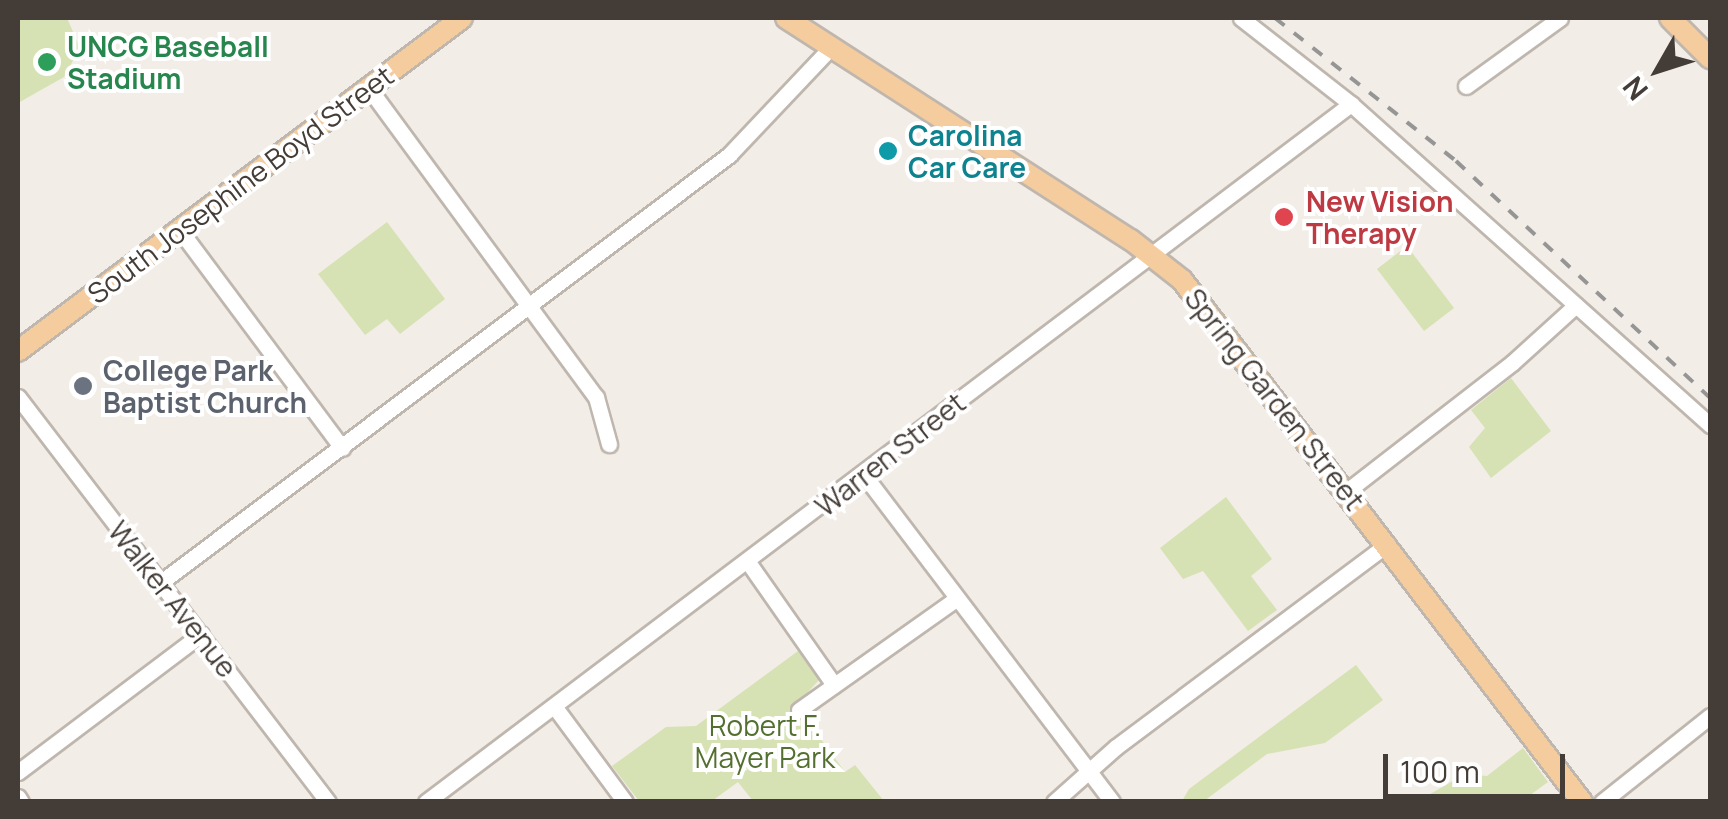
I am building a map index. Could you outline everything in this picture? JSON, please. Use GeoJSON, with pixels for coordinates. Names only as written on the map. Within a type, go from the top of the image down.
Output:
{"type":"FeatureCollection","features":[{"type":"Feature","properties":{"kind":"main road","name":"South Josephine Boyd Street"},"geometry":{"type":"LineString","coordinates":[[18,352],[462,18]]}},
{"type":"Feature","properties":{"kind":"main road","name":"Spring Garden Street"},"geometry":{"type":"LineString","coordinates":[[786,18],[1152,254],[1205,305],[1582,802]]}},
{"type":"Feature","properties":{"kind":"main road"},"geometry":{"type":"LineString","coordinates":[[1670,18],[1710,58]]}},
{"type":"Feature","properties":{"kind":"street"},"geometry":{"type":"LineString","coordinates":[[1242,18],[1351,104],[1710,424]]}},
{"type":"Feature","properties":{"kind":"street"},"geometry":{"type":"LineString","coordinates":[[1466,86],[1560,18]]}},
{"type":"Feature","properties":{"kind":"street"},"geometry":{"type":"LineString","coordinates":[[161,582],[729,155],[831,47]]}},
{"type":"Feature","properties":{"kind":"street"},"geometry":{"type":"LineString","coordinates":[[368,87],[596,396],[608,444]]}},
{"type":"Feature","properties":{"kind":"street","name":"Warren Street"},"geometry":{"type":"LineString","coordinates":[[426,802],[1351,104]]}},
{"type":"Feature","properties":{"kind":"street"},"geometry":{"type":"LineString","coordinates":[[179,229],[342,448]]}},
{"type":"Feature","properties":{"kind":"street"},"geometry":{"type":"LineString","coordinates":[[1347,490],[1498,374],[1576,305]]}},
{"type":"Feature","properties":{"kind":"street","name":"Walker Avenue"},"geometry":{"type":"LineString","coordinates":[[18,398],[328,802]]}},
{"type":"Feature","properties":{"kind":"street"},"geometry":{"type":"LineString","coordinates":[[864,475],[1112,802]]}},
{"type":"Feature","properties":{"kind":"street"},"geometry":{"type":"LineString","coordinates":[[1054,802],[1388,544]]}},
{"type":"Feature","properties":{"kind":"street"},"geometry":{"type":"LineString","coordinates":[[748,562],[834,685]]}},
{"type":"Feature","properties":{"kind":"street"},"geometry":{"type":"LineString","coordinates":[[799,710],[956,599]]}},
{"type":"Feature","properties":{"kind":"street"},"geometry":{"type":"LineString","coordinates":[[18,772],[201,634]]}},
{"type":"Feature","properties":{"kind":"street"},"geometry":{"type":"LineString","coordinates":[[554,706],[625,802]]}},
{"type":"Feature","properties":{"kind":"street"},"geometry":{"type":"LineString","coordinates":[[1602,802],[1710,716]]}},
{"type":"Feature","properties":{"kind":"green space","name":"UNCG Baseball Stadium"},"geometry":{"type":"Polygon","coordinates":[[[18,18],[67,18],[80,48],[64,77],[18,103],[18,18]]]}},
{"type":"Feature","properties":{"kind":"green space"},"geometry":{"type":"Polygon","coordinates":[[[387,222],[445,299],[400,334],[387,319],[365,335],[318,274],[387,222]]]}},
{"type":"Feature","properties":{"kind":"green space"},"geometry":{"type":"Polygon","coordinates":[[[1407,246],[1454,308],[1424,331],[1377,269],[1407,246]]]}},
{"type":"Feature","properties":{"kind":"green space"},"geometry":{"type":"Polygon","coordinates":[[[1511,378],[1551,431],[1491,478],[1469,447],[1485,428],[1471,410],[1511,378]]]}},
{"type":"Feature","properties":{"kind":"green space"},"geometry":{"type":"Polygon","coordinates":[[[1226,497],[1272,559],[1251,576],[1277,610],[1248,631],[1203,571],[1183,579],[1160,548],[1226,497]]]}},
{"type":"Feature","properties":{"kind":"green space","name":"Robert F. Mayer Park"},"geometry":{"type":"Polygon","coordinates":[[[798,651],[819,680],[796,705],[845,772],[855,765],[884,801],[753,801],[738,782],[712,801],[639,801],[612,766],[666,727],[696,726],[798,651]]]}},
{"type":"Feature","properties":{"kind":"green space"},"geometry":{"type":"Polygon","coordinates":[[[1356,665],[1383,700],[1325,743],[1267,754],[1204,801],[1182,801],[1189,789],[1356,665]]]}},
{"type":"Feature","properties":{"kind":"green space"},"geometry":{"type":"Polygon","coordinates":[[[1523,748],[1548,782],[1522,801],[1418,801],[1465,774],[1487,776],[1523,748]]]}},
{"type":"Feature","properties":{"kind":"railway"},"geometry":{"type":"LineString","coordinates":[[1275,18],[1456,161],[1710,398]]}},
{"type":"Feature","properties":{"kind":"place","name":"UNCG Baseball Stadium"},"geometry":{"type":"Point","coordinates":[47,62]}},
{"type":"Feature","properties":{"kind":"place","name":"Carolina Car Care"},"geometry":{"type":"Point","coordinates":[888,151]}},
{"type":"Feature","properties":{"kind":"place","name":"New Vision Therapy"},"geometry":{"type":"Point","coordinates":[1284,217]}},
{"type":"Feature","properties":{"kind":"place","name":"College Park Baptist Church"},"geometry":{"type":"Point","coordinates":[83,386]}}]}
